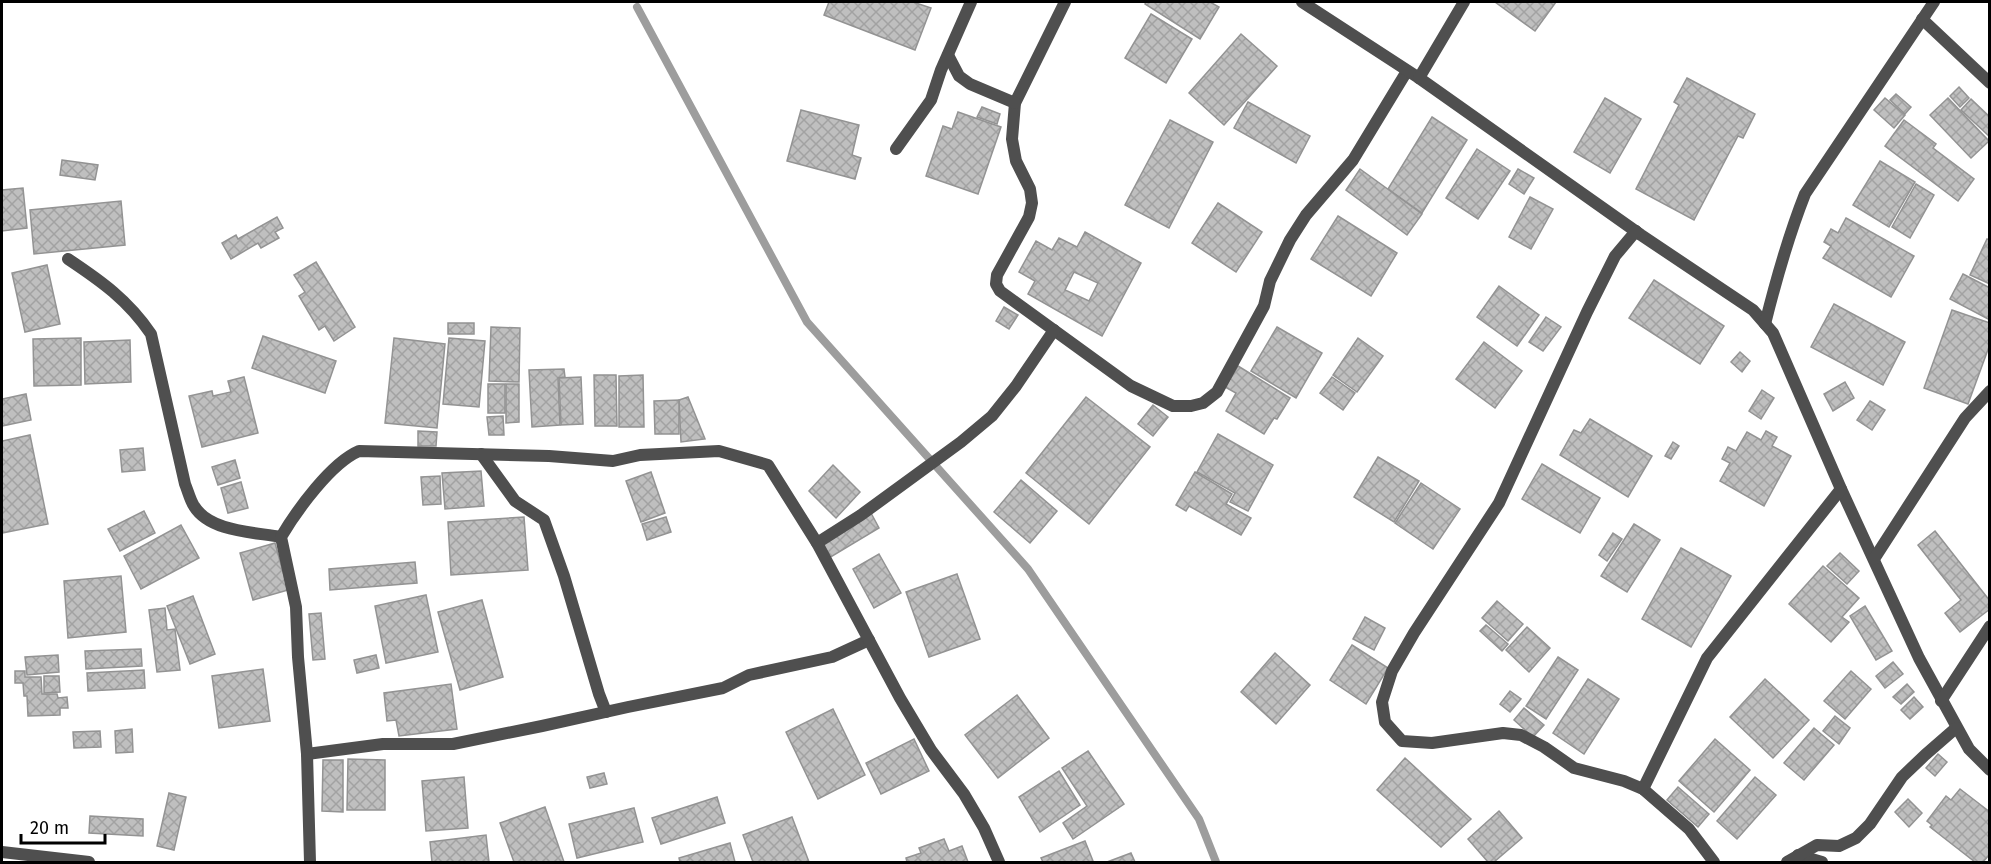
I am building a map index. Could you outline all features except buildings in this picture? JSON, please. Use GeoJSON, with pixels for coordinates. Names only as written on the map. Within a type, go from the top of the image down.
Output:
{"type":"FeatureCollection","features":[{"type":"Feature","properties":{"kind":"street"},"geometry":{"type":"LineString","coordinates":[[896,149],[931,100],[971,2]]}},
{"type":"Feature","properties":{"kind":"street"},"geometry":{"type":"LineString","coordinates":[[1065,2],[1015,103],[1012,139],[1016,161],[1030,189],[1032,203],[1029,217],[997,275],[996,284],[1000,291],[1131,387],[1173,406],[1203,403],[1217,392],[1264,306],[1270,281],[1290,240],[1306,215],[1353,160],[1407,71]]}},
{"type":"Feature","properties":{"kind":"street"},"geometry":{"type":"LineString","coordinates":[[1302,2],[1419,78],[1636,231],[1753,310],[1773,333],[1841,489],[1941,701],[1969,749],[1989,770]]}},
{"type":"Feature","properties":{"kind":"street"},"geometry":{"type":"LineString","coordinates":[[1419,78],[1464,2]]}},
{"type":"Feature","properties":{"kind":"street"},"geometry":{"type":"LineString","coordinates":[[1765,324],[1792,226],[1805,194],[1934,2]]}},
{"type":"Feature","properties":{"kind":"street"},"geometry":{"type":"LineString","coordinates":[[1922,19],[1989,83]]}},
{"type":"Feature","properties":{"kind":"street"},"geometry":{"type":"LineString","coordinates":[[948,55],[959,76],[970,84],[1015,103]]}},
{"type":"Feature","properties":{"kind":"street"},"geometry":{"type":"LineString","coordinates":[[1636,231],[1616,256],[1606,274],[1499,503],[1414,633],[1392,671],[1382,702],[1385,722],[1402,741],[1432,743],[1503,733],[1521,735],[1544,747],[1574,768],[1624,781],[1643,789],[1689,829],[1714,862]]}},
{"type":"Feature","properties":{"kind":"street"},"geometry":{"type":"LineString","coordinates":[[68,259],[103,282],[141,320],[151,334],[185,484],[194,507],[209,521],[229,528],[281,537]]}},
{"type":"Feature","properties":{"kind":"street"},"geometry":{"type":"LineString","coordinates":[[817,543],[861,515],[962,442],[992,416],[1016,386],[1054,330]]}},
{"type":"Feature","properties":{"kind":"street"},"geometry":{"type":"LineString","coordinates":[[1874,559],[1965,418],[1989,391]]}},
{"type":"Feature","properties":{"kind":"street"},"geometry":{"type":"LineString","coordinates":[[310,862],[307,754],[296,607],[281,537],[332,468],[344,458],[359,451],[549,456],[613,462],[639,455],[719,451],[768,465],[817,543],[931,750],[964,794],[984,828],[999,862]]}},
{"type":"Feature","properties":{"kind":"street"},"geometry":{"type":"LineString","coordinates":[[481,454],[514,501],[544,520],[564,576],[598,694],[606,712]]}},
{"type":"Feature","properties":{"kind":"street"},"geometry":{"type":"LineString","coordinates":[[1643,789],[1707,658],[1841,489]]}},
{"type":"Feature","properties":{"kind":"street"},"geometry":{"type":"LineString","coordinates":[[1941,701],[1989,626]]}},
{"type":"Feature","properties":{"kind":"street"},"geometry":{"type":"LineString","coordinates":[[307,754],[383,744],[453,744],[723,688],[749,675],[832,657],[869,640]]}},
{"type":"Feature","properties":{"kind":"street"},"geometry":{"type":"LineString","coordinates":[[1792,859],[1816,845],[1839,846],[1856,838],[1870,824],[1902,777],[1956,728]]}},
{"type":"Feature","properties":{"kind":"street"},"geometry":{"type":"LineString","coordinates":[[2,852],[82,862]]}},
{"type":"Feature","properties":{"kind":"street"},"geometry":{"type":"LineString","coordinates":[[1792,859],[1822,862]]}},
{"type":"Feature","properties":{"kind":"waterway"},"geometry":{"type":"LineString","coordinates":[[637,7],[807,322],[1028,569],[1199,819],[1216,862]]}}]}
